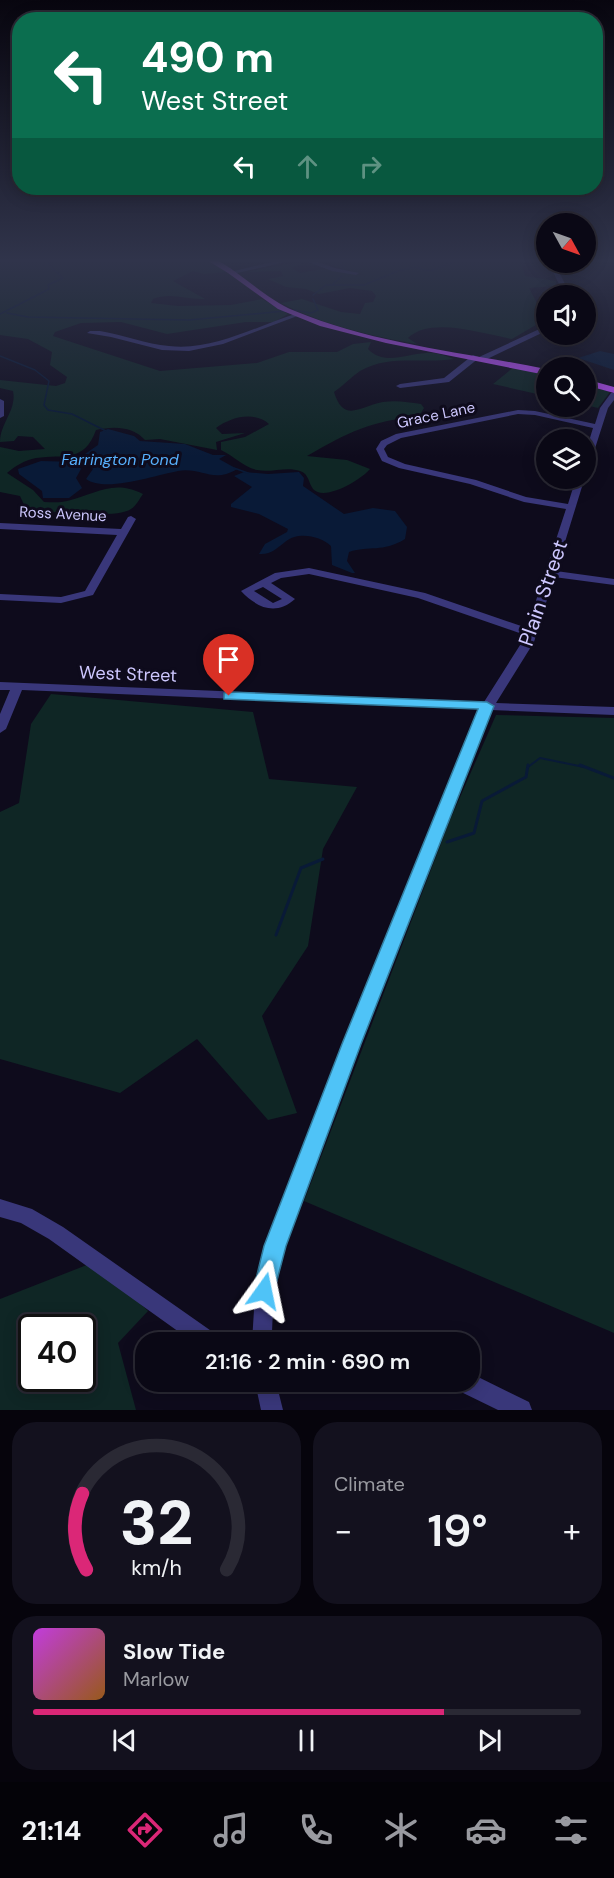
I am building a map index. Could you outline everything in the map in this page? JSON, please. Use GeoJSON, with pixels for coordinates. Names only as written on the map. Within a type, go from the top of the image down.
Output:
{"type":"FeatureCollection","features":[{"type":"Feature","properties":{"kind":"main road"},"geometry":{"type":"LineString","coordinates":[[327,325],[364,337],[536,370]]}},
{"type":"Feature","properties":{"kind":"main road"},"geometry":{"type":"LineString","coordinates":[[596,385],[614,390]]}},
{"type":"Feature","properties":{"kind":"street"},"geometry":{"type":"LineString","coordinates":[[90,333],[110,334],[160,348],[202,348],[223,344],[272,325]]}},
{"type":"Feature","properties":{"kind":"street"},"geometry":{"type":"LineString","coordinates":[[400,386],[446,380],[479,358],[523,341],[536,332]]}},
{"type":"Feature","properties":{"kind":"street"},"geometry":{"type":"LineString","coordinates":[[596,432],[605,405],[614,395]]}},
{"type":"Feature","properties":{"kind":"street"},"geometry":{"type":"LineString","coordinates":[[0,401],[0,416]]}},
{"type":"Feature","properties":{"kind":"street","name":"Grace Lane"},"geometry":{"type":"LineString","coordinates":[[572,507],[524,499],[473,482],[402,466],[386,459],[380,449],[384,443],[399,436],[518,412],[535,413],[598,426]]}},
{"type":"Feature","properties":{"kind":"street","name":"Plain Street"},"geometry":{"type":"LineString","coordinates":[[262,1332],[262,1306],[266,1276],[275,1246],[402,914],[487,706],[524,650],[531,633],[578,489]]}},
{"type":"Feature","properties":{"kind":"street"},"geometry":{"type":"LineString","coordinates":[[0,597],[61,600],[89,593],[131,519]]}},
{"type":"Feature","properties":{"kind":"street","name":"Ross Avenue"},"geometry":{"type":"LineString","coordinates":[[0,526],[124,532]]}},
{"type":"Feature","properties":{"kind":"street"},"geometry":{"type":"LineString","coordinates":[[264,583],[275,576],[296,571],[322,574],[421,595],[531,633]]}},
{"type":"Feature","properties":{"kind":"street"},"geometry":{"type":"LineString","coordinates":[[551,573],[614,582]]}},
{"type":"Feature","properties":{"kind":"street","name":"West Street"},"geometry":{"type":"LineString","coordinates":[[0,686],[614,711]]}},
{"type":"Feature","properties":{"kind":"street"},"geometry":{"type":"LineString","coordinates":[[0,729],[17,687]]}},
{"type":"Feature","properties":{"kind":"street"},"geometry":{"type":"LineString","coordinates":[[0,1208],[25,1215],[56,1233],[197,1332]]}},
{"type":"Feature","properties":{"kind":"street"},"geometry":{"type":"LineString","coordinates":[[480,1390],[520,1410]]}},
{"type":"Feature","properties":{"kind":"street"},"geometry":{"type":"LineString","coordinates":[[268,1392],[272,1410]]}},
{"type":"Feature","properties":{"kind":"green space"},"geometry":{"type":"Polygon","coordinates":[[[0,325],[76,325],[55,332],[53,336],[160,371],[257,363],[289,352],[337,352],[353,344],[371,342],[368,349],[381,357],[396,358],[430,353],[454,359],[394,361],[371,366],[360,371],[334,392],[338,402],[348,410],[393,401],[421,404],[424,408],[419,416],[386,421],[360,429],[307,456],[347,460],[370,469],[343,488],[326,493],[319,492],[313,489],[303,472],[290,469],[257,470],[221,450],[221,442],[245,437],[269,424],[256,418],[235,418],[216,428],[222,434],[245,433],[216,442],[217,450],[160,439],[145,440],[129,430],[109,428],[96,430],[86,448],[79,452],[72,455],[32,459],[7,473],[33,490],[44,502],[64,502],[113,488],[143,494],[135,506],[122,512],[64,513],[26,509],[20,496],[0,492],[0,447],[19,451],[45,449],[33,437],[18,436],[14,441],[0,442],[14,398],[13,391],[0,388],[0,380],[56,386],[65,383],[67,377],[50,365],[52,352],[28,339],[0,335],[0,325]]]}},
{"type":"Feature","properties":{"kind":"green space"},"geometry":{"type":"Polygon","coordinates":[[[132,325],[228,325],[167,334],[132,325]]]}},
{"type":"Feature","properties":{"kind":"green space"},"geometry":{"type":"Polygon","coordinates":[[[335,325],[536,325],[512,339],[443,327],[430,328],[408,338],[417,344],[335,325]]]}},
{"type":"Feature","properties":{"kind":"green space"},"geometry":{"type":"Polygon","coordinates":[[[514,367],[536,371],[536,394],[493,384],[514,367]]]}},
{"type":"Feature","properties":{"kind":"green space"},"geometry":{"type":"Polygon","coordinates":[[[596,388],[610,392],[596,408],[596,388]]]}},
{"type":"Feature","properties":{"kind":"green space"},"geometry":{"type":"Polygon","coordinates":[[[51,694],[253,712],[269,779],[357,787],[323,849],[308,946],[262,1016],[297,1113],[268,1120],[197,1039],[120,1093],[0,1059],[0,812],[19,803],[31,724],[51,694]]]}},
{"type":"Feature","properties":{"kind":"green space"},"geometry":{"type":"Polygon","coordinates":[[[496,715],[614,718],[614,1333],[304,1201],[450,820],[496,715]]]}},
{"type":"Feature","properties":{"kind":"green space"},"geometry":{"type":"Polygon","coordinates":[[[97,1261],[148,1311],[118,1343],[136,1410],[0,1410],[0,1299],[97,1261]]]}},
{"type":"Feature","properties":{"kind":"water"},"geometry":{"type":"Polygon","coordinates":[[[600,351],[614,354],[614,370],[596,364],[596,357],[581,357],[600,351]]]}},
{"type":"Feature","properties":{"kind":"water","name":"Farrington Pond"},"geometry":{"type":"Polygon","coordinates":[[[108,429],[134,436],[140,441],[185,444],[213,455],[226,455],[219,459],[237,469],[221,475],[186,470],[118,484],[95,483],[86,479],[93,469],[85,459],[85,454],[98,445],[100,432],[108,429]]]}},
{"type":"Feature","properties":{"kind":"water"},"geometry":{"type":"Polygon","coordinates":[[[41,461],[77,462],[81,469],[76,478],[82,488],[69,498],[43,498],[42,491],[19,474],[18,469],[41,461]]]}},
{"type":"Feature","properties":{"kind":"water"},"geometry":{"type":"Polygon","coordinates":[[[244,472],[268,474],[299,472],[304,478],[303,486],[344,514],[373,508],[395,511],[407,527],[405,539],[390,546],[349,552],[347,561],[355,573],[332,565],[331,546],[315,537],[296,537],[270,552],[259,554],[265,544],[287,532],[288,529],[259,514],[231,507],[231,504],[252,487],[234,476],[244,472]]]}},
{"type":"Feature","properties":{"kind":"waterway"},"geometry":{"type":"LineString","coordinates":[[0,356],[35,370],[49,381],[44,405],[48,410],[72,414],[106,431]]}},
{"type":"Feature","properties":{"kind":"waterway"},"geometry":{"type":"LineString","coordinates":[[234,468],[248,473]]}},
{"type":"Feature","properties":{"kind":"waterway"},"geometry":{"type":"LineString","coordinates":[[528,767],[540,758],[584,767]]}},
{"type":"Feature","properties":{"kind":"waterway"},"geometry":{"type":"LineString","coordinates":[[447,842],[474,833],[482,801],[526,777],[528,765]]}},
{"type":"Feature","properties":{"kind":"waterway"},"geometry":{"type":"LineString","coordinates":[[580,765],[614,778]]}},
{"type":"Feature","properties":{"kind":"waterway"},"geometry":{"type":"LineString","coordinates":[[276,935],[301,868],[323,859]]}},
{"type":"Feature","properties":{"kind":"route"},"geometry":{"type":"LineString","coordinates":[[229,696],[487,706],[351,1044],[309,1162],[275,1246],[264,1291]]}}]}
